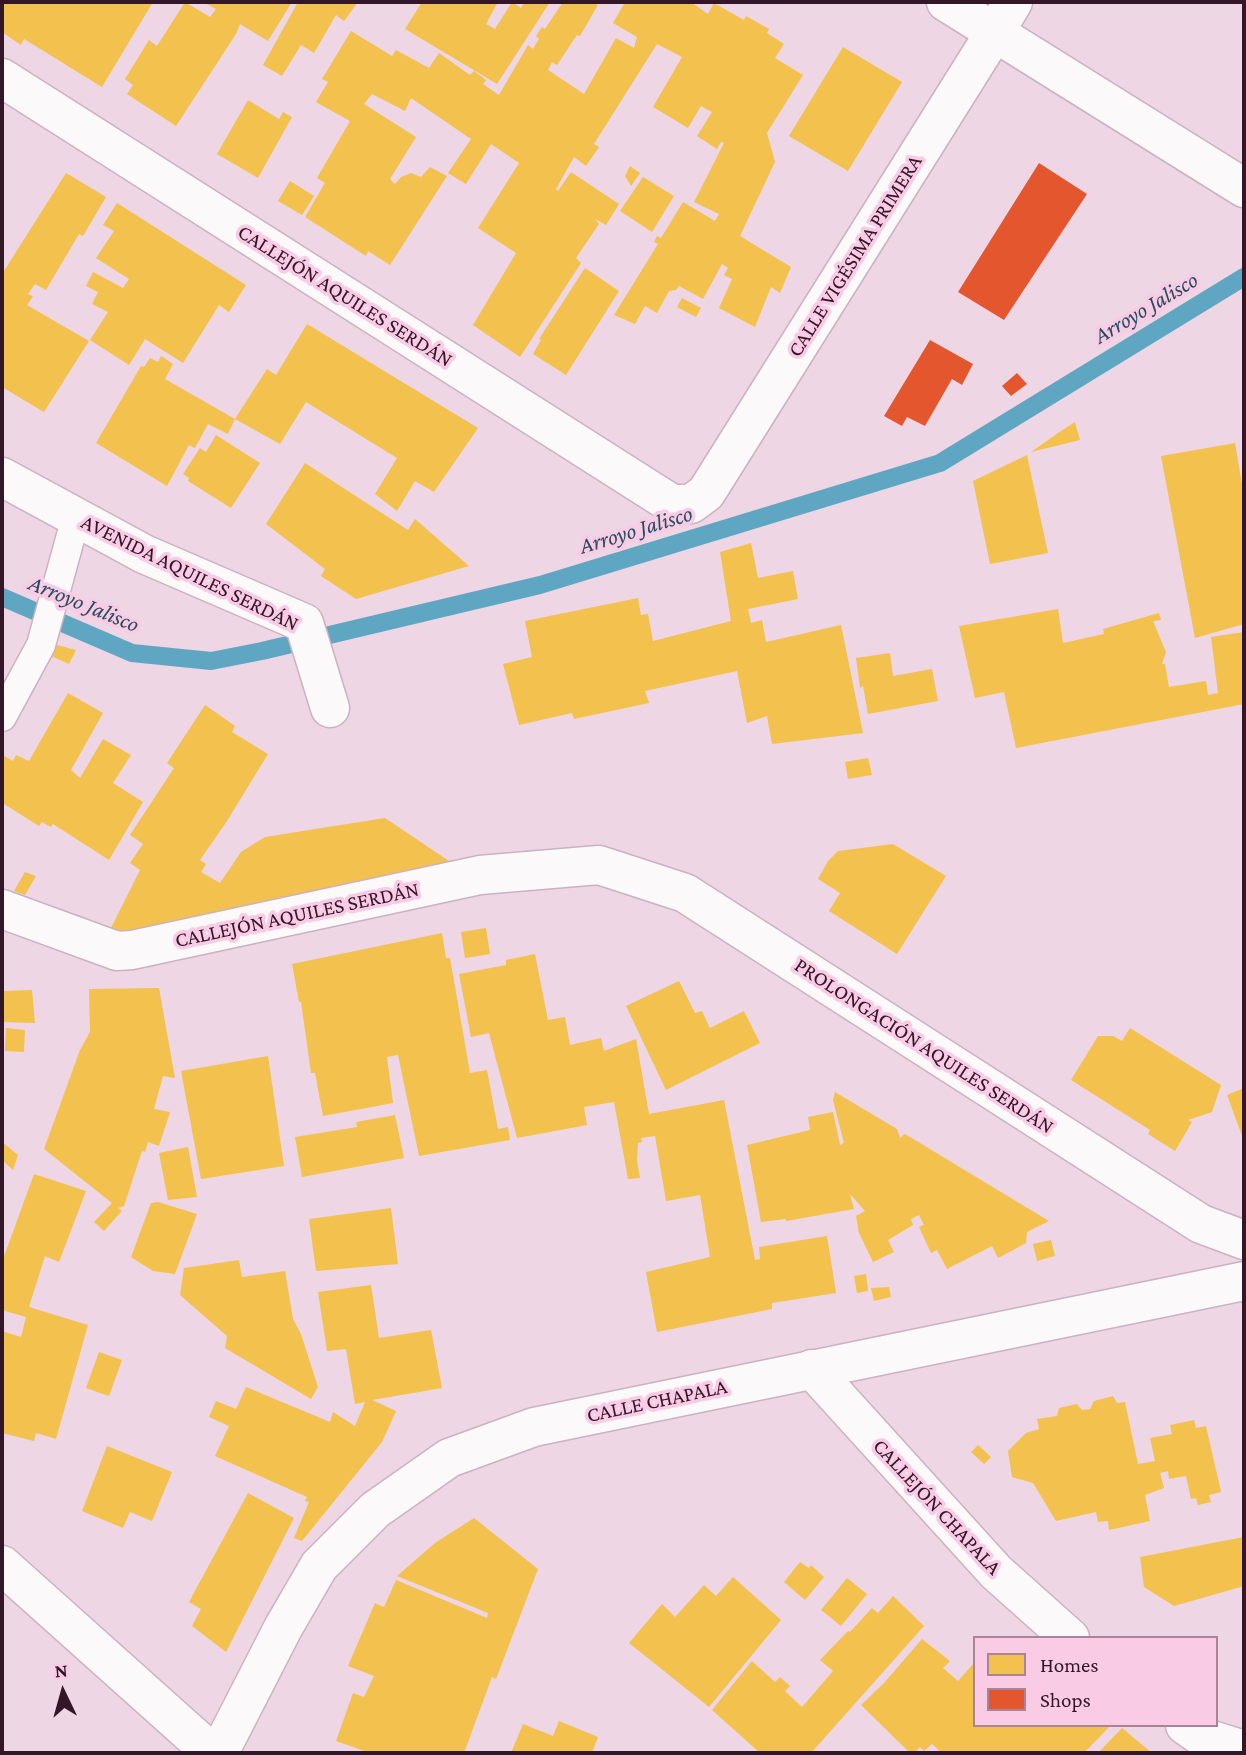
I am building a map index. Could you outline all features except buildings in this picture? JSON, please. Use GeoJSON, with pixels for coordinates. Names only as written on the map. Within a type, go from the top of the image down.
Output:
{"type":"FeatureCollection","features":[{"type":"Feature","properties":{"kind":"street"},"geometry":{"type":"LineString","coordinates":[[946,2],[1004,17],[1240,178]]}},
{"type":"Feature","properties":{"kind":"street","name":"CALLE VIGÉSIMA PRIMERA"},"geometry":{"type":"LineString","coordinates":[[691,504],[706,493],[1004,17]]}},
{"type":"Feature","properties":{"kind":"street","name":"CALLEJÓN AQUILES SERDÁN"},"geometry":{"type":"LineString","coordinates":[[2,78],[672,505],[691,504]]}},
{"type":"Feature","properties":{"kind":"street","name":"AVENIDA AQUILES SERDÁN"},"geometry":{"type":"LineString","coordinates":[[2,477],[144,554],[304,624],[330,708]]}},
{"type":"Feature","properties":{"kind":"street","name":"CALLEJÓN AQUILES SERDÁN"},"geometry":{"type":"LineString","coordinates":[[2,909],[117,951],[132,950],[480,875],[598,865]]}},
{"type":"Feature","properties":{"kind":"street","name":"PROLONGACIÓN AQUILES SERDÁN"},"geometry":{"type":"LineString","coordinates":[[598,865],[685,893],[1201,1224],[1244,1240]]}},
{"type":"Feature","properties":{"kind":"street","name":"CALLE CHAPALA"},"geometry":{"type":"LineString","coordinates":[[219,1753],[318,1566],[375,1510],[449,1458],[534,1427],[1244,1281]]}},
{"type":"Feature","properties":{"kind":"street","name":"CALLEJÓN CHAPALA"},"geometry":{"type":"LineString","coordinates":[[812,1369],[996,1572],[1068,1636]]}},
{"type":"Feature","properties":{"kind":"street"},"geometry":{"type":"LineString","coordinates":[[2,1565],[212,1753]]}},
{"type":"Feature","properties":{"kind":"street"},"geometry":{"type":"LineString","coordinates":[[1188,1727],[1202,1737],[1244,1750]]}},
{"type":"Feature","properties":{"kind":"lane"},"geometry":{"type":"LineString","coordinates":[[2,717],[41,645],[76,517]]}},
{"type":"Feature","properties":{"kind":"waterway","name":"Arroyo Jalisco"},"geometry":{"type":"LineString","coordinates":[[2,597],[132,653],[211,661],[540,585],[940,463],[1244,277]]}}]}
